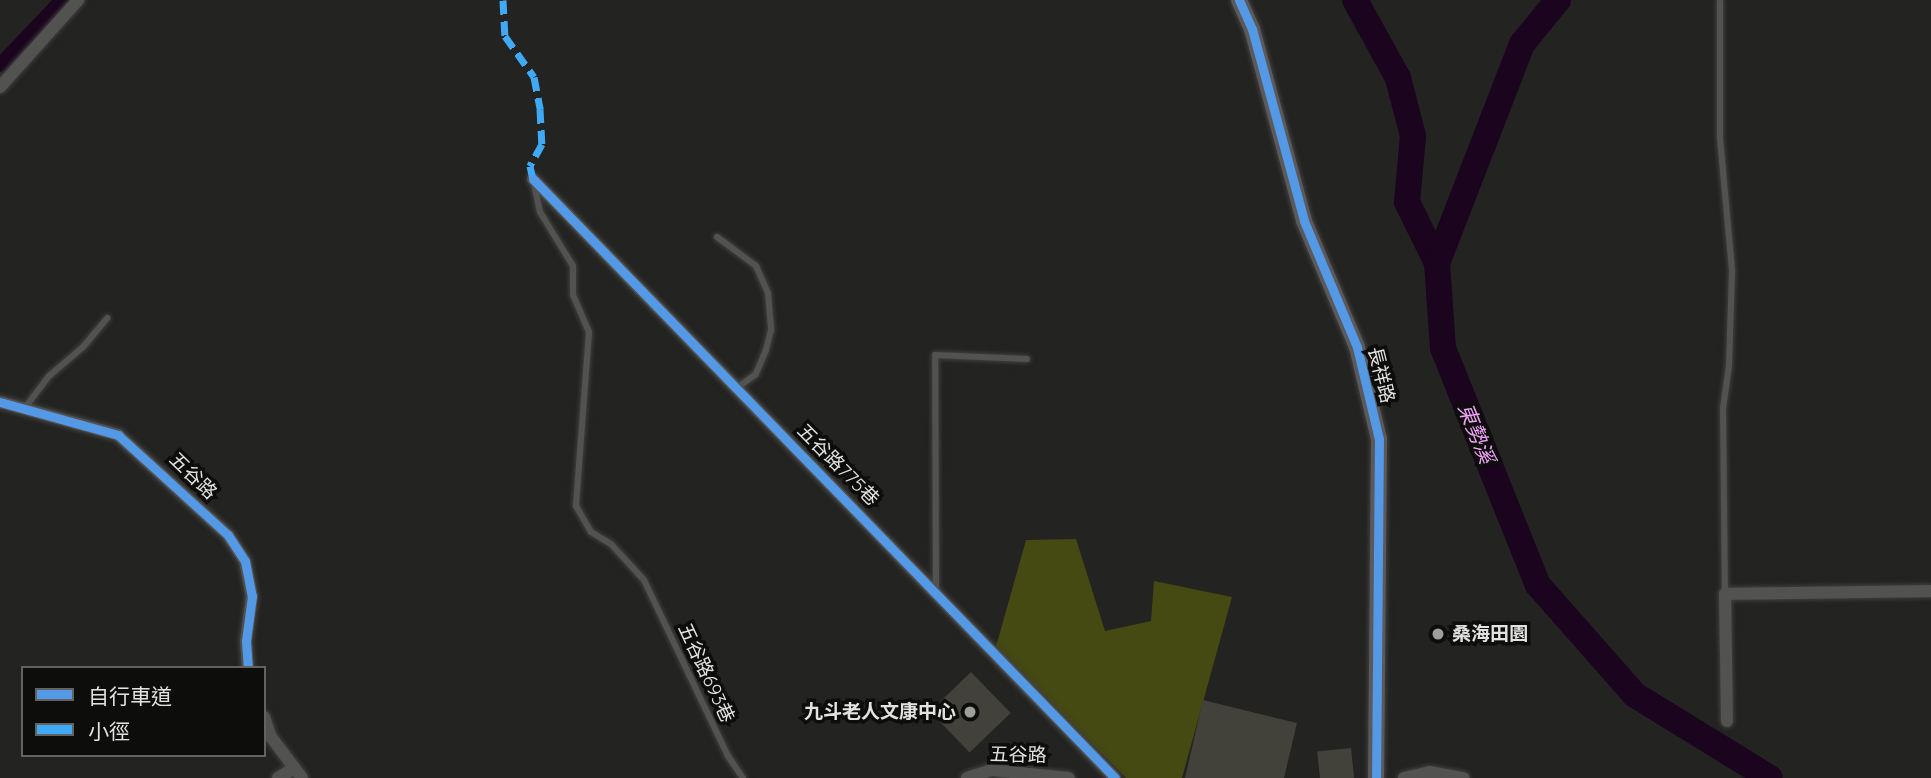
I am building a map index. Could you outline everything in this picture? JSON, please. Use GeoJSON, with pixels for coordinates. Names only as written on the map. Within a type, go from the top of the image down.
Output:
{"type":"FeatureCollection","features":[{"type":"Feature","properties":{"kind":"street"},"geometry":{"type":"LineString","coordinates":[[0,87],[78,0]]}},
{"type":"Feature","properties":{"kind":"street","name":"長祥路"},"geometry":{"type":"LineString","coordinates":[[1239,0],[1252,29],[1304,221],[1357,347],[1378,439],[1376,778]]}},
{"type":"Feature","properties":{"kind":"street","name":"五谷路775巷"},"geometry":{"type":"LineString","coordinates":[[533,179],[936,589],[1115,778]]}},
{"type":"Feature","properties":{"kind":"street","name":"五谷路"},"geometry":{"type":"LineString","coordinates":[[0,402],[118,435],[228,535],[245,561],[252,596],[246,641],[248,666]]}},
{"type":"Feature","properties":{"kind":"street"},"geometry":{"type":"LineString","coordinates":[[1727,722],[1725,594],[1931,591]]}},
{"type":"Feature","properties":{"kind":"street"},"geometry":{"type":"LineString","coordinates":[[266,720],[298,773],[278,778]]}},
{"type":"Feature","properties":{"kind":"street","name":"五谷路"},"geometry":{"type":"LineString","coordinates":[[967,778],[991,770],[1069,778]]}},
{"type":"Feature","properties":{"kind":"street"},"geometry":{"type":"LineString","coordinates":[[1404,778],[1429,772],[1463,778]]}},
{"type":"Feature","properties":{"kind":"lane"},"geometry":{"type":"LineString","coordinates":[[1720,0],[1720,138],[1732,271],[1729,366],[1723,408],[1725,594]]}},
{"type":"Feature","properties":{"kind":"lane","name":"五谷路693巷"},"geometry":{"type":"LineString","coordinates":[[533,179],[540,212],[573,266],[573,295],[589,332],[576,506],[591,532],[611,544],[644,580],[728,756],[743,778]]}},
{"type":"Feature","properties":{"kind":"lane"},"geometry":{"type":"LineString","coordinates":[[717,237],[756,266],[768,293],[771,330],[766,350],[756,374],[737,388]]}},
{"type":"Feature","properties":{"kind":"lane"},"geometry":{"type":"LineString","coordinates":[[24,409],[49,376],[83,347],[107,318]]}},
{"type":"Feature","properties":{"kind":"lane"},"geometry":{"type":"LineString","coordinates":[[936,589],[934,355],[1027,359]]}},
{"type":"Feature","properties":{"kind":"green space"},"geometry":{"type":"Polygon","coordinates":[[[1076,539],[1105,631],[1151,621],[1154,581],[1232,597],[1182,778],[1126,778],[995,650],[1026,540],[1076,539]]]}},
{"type":"Feature","properties":{"kind":"building","name":"九斗老人文康中心"},"geometry":{"type":"Polygon","coordinates":[[[971,672],[1011,713],[970,753],[930,712],[971,672]]]}},
{"type":"Feature","properties":{"kind":"building"},"geometry":{"type":"Polygon","coordinates":[[[1203,700],[1297,723],[1284,778],[1185,778],[1203,700]]]}},
{"type":"Feature","properties":{"kind":"building"},"geometry":{"type":"Polygon","coordinates":[[[1351,748],[1354,778],[1320,778],[1317,752],[1351,748]]]}},
{"type":"Feature","properties":{"kind":"waterway"},"geometry":{"type":"LineString","coordinates":[[0,65],[62,0]]}},
{"type":"Feature","properties":{"kind":"waterway"},"geometry":{"type":"LineString","coordinates":[[1355,0],[1398,78],[1413,136],[1407,202],[1437,263]]}},
{"type":"Feature","properties":{"kind":"waterway","name":"東勢溪"},"geometry":{"type":"LineString","coordinates":[[1558,0],[1522,44],[1437,263],[1443,348],[1538,585],[1635,695],[1770,778]]}},
{"type":"Feature","properties":{"kind":"marked path"},"geometry":{"type":"LineString","coordinates":[[503,0],[505,36],[534,77],[540,109],[542,144],[530,166],[533,179]]}},
{"type":"Feature","properties":{"kind":"cycle path"},"geometry":{"type":"LineString","coordinates":[[1239,0],[1252,29],[1304,221],[1357,347],[1379,439],[1376,778]]}},
{"type":"Feature","properties":{"kind":"cycle path"},"geometry":{"type":"LineString","coordinates":[[533,179],[1115,778]]}},
{"type":"Feature","properties":{"kind":"cycle path"},"geometry":{"type":"LineString","coordinates":[[0,402],[118,435],[228,535],[245,561],[252,596],[246,641],[248,666]]}},
{"type":"Feature","properties":{"kind":"place","name":"桑海田園"},"geometry":{"type":"Point","coordinates":[1438,634]}},
{"type":"Feature","properties":{"kind":"place","name":"九斗老人文康中心"},"geometry":{"type":"Point","coordinates":[970,712]}}]}
